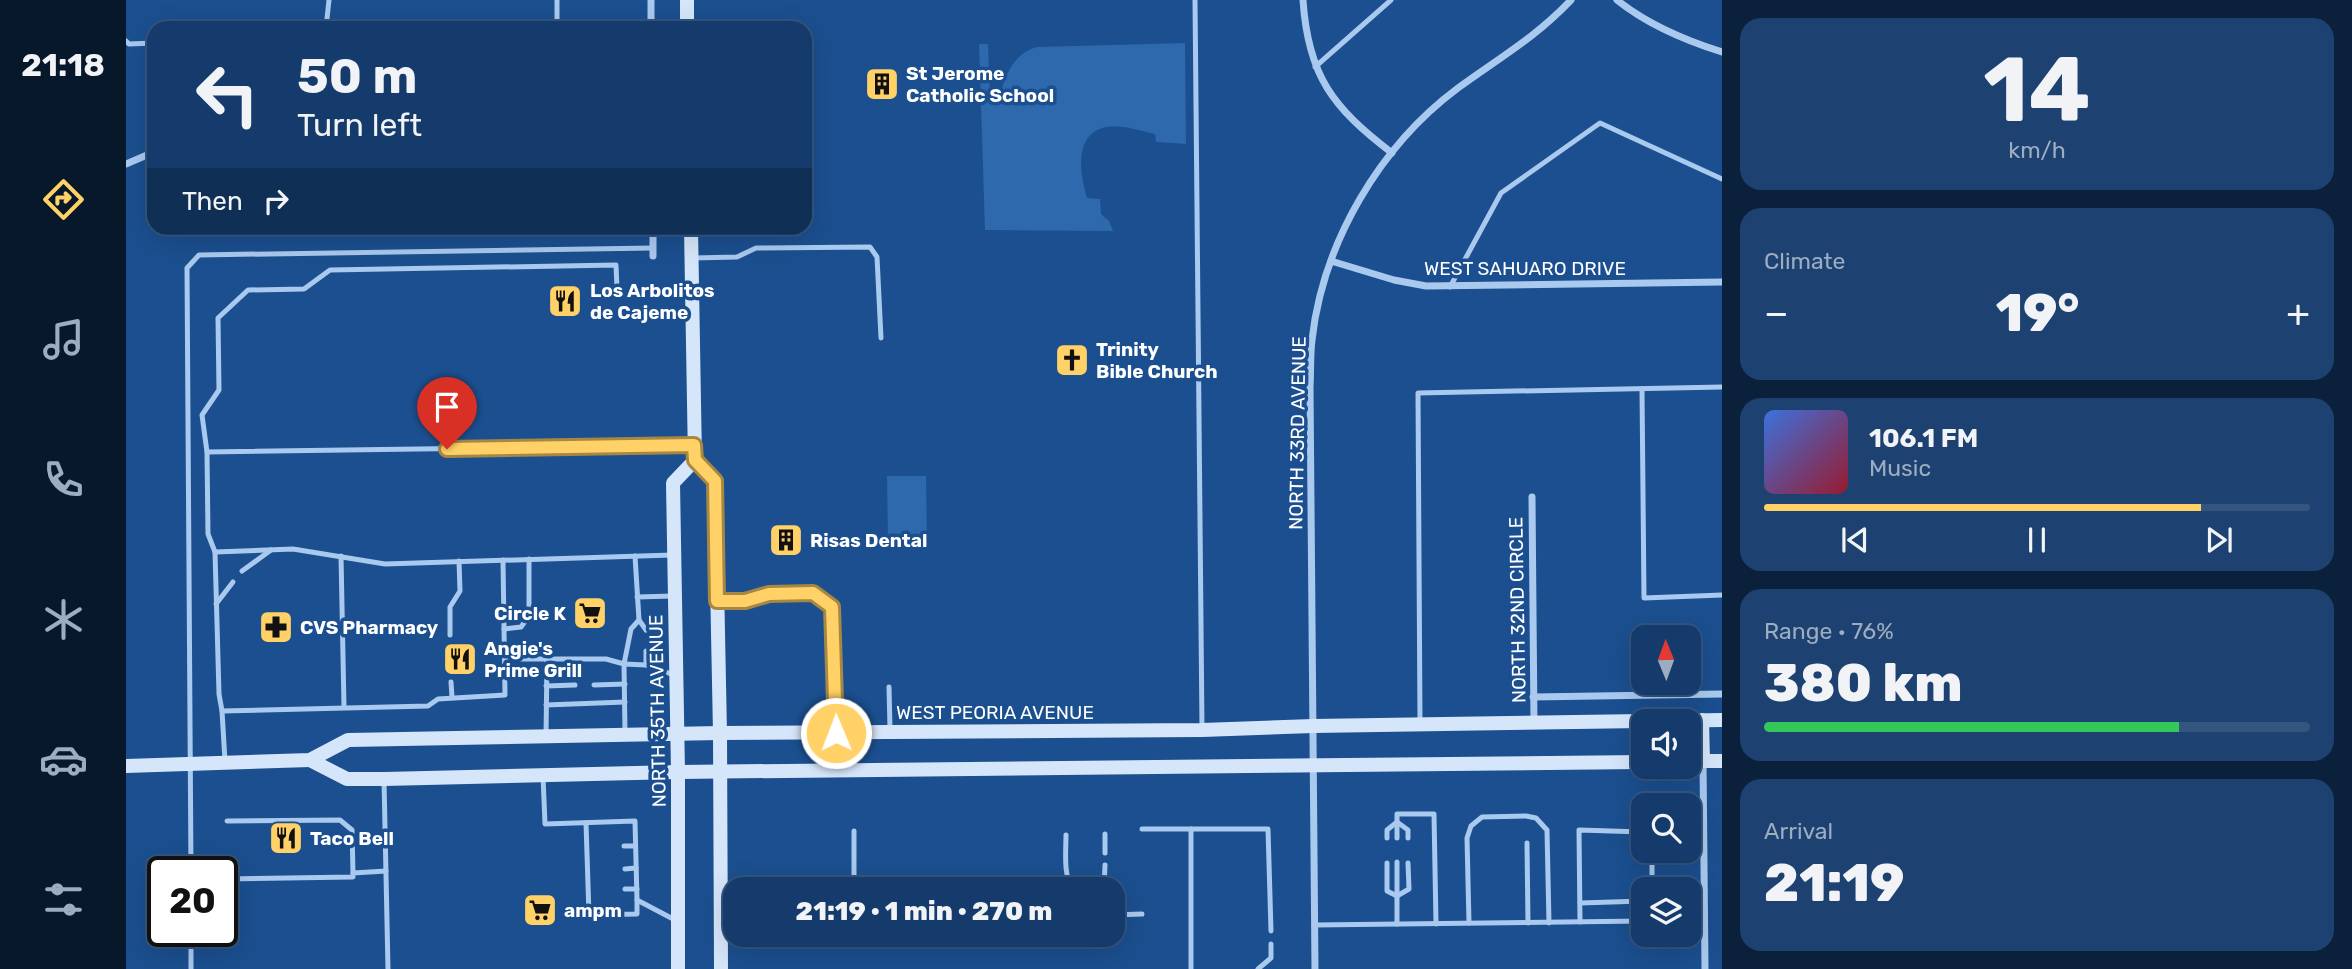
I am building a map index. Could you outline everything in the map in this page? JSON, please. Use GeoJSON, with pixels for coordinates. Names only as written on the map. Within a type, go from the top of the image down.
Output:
{"type":"FeatureCollection","features":[{"type":"Feature","properties":{"kind":"main road"},"geometry":{"type":"LineString","coordinates":[[687,0],[687,21]]}},
{"type":"Feature","properties":{"kind":"main road"},"geometry":{"type":"LineString","coordinates":[[691,235],[694,452],[715,481],[721,969]]}},
{"type":"Feature","properties":{"kind":"main road","name":"NORTH 35TH AVENUE"},"geometry":{"type":"LineString","coordinates":[[678,969],[678,734],[673,483],[694,452]]}},
{"type":"Feature","properties":{"kind":"main road"},"geometry":{"type":"LineString","coordinates":[[1701,727],[1702,720],[1722,720]]}},
{"type":"Feature","properties":{"kind":"main road","name":"WEST PEORIA AVENUE"},"geometry":{"type":"LineString","coordinates":[[126,766],[310,760],[348,740],[720,733],[1202,730],[1631,721]]}},
{"type":"Feature","properties":{"kind":"main road","name":"WEST PEORIA AVENUE"},"geometry":{"type":"LineString","coordinates":[[310,760],[347,779],[720,771],[1631,762]]}},
{"type":"Feature","properties":{"kind":"main road"},"geometry":{"type":"LineString","coordinates":[[1701,761],[1722,761]]}},
{"type":"Feature","properties":{"kind":"street"},"geometry":{"type":"LineString","coordinates":[[651,0],[651,21]]}},
{"type":"Feature","properties":{"kind":"street"},"geometry":{"type":"LineString","coordinates":[[1303,0],[1305,27],[1315,67],[1334,100],[1352,120],[1392,153]]}},
{"type":"Feature","properties":{"kind":"street","name":"NORTH 33RD AVENUE"},"geometry":{"type":"LineString","coordinates":[[1315,969],[1312,352],[1320,297],[1331,261],[1350,216],[1392,153],[1432,110],[1457,89],[1518,48],[1571,0]]}},
{"type":"Feature","properties":{"kind":"street"},"geometry":{"type":"LineString","coordinates":[[1617,0],[1660,27],[1694,43],[1722,52]]}},
{"type":"Feature","properties":{"kind":"street"},"geometry":{"type":"LineString","coordinates":[[126,164],[147,155]]}},
{"type":"Feature","properties":{"kind":"street"},"geometry":{"type":"LineString","coordinates":[[653,235],[653,252]]}},
{"type":"Feature","properties":{"kind":"street","name":"WEST SAHUARO DRIVE"},"geometry":{"type":"LineString","coordinates":[[1331,261],[1394,280],[1426,286],[1722,282]]}},
{"type":"Feature","properties":{"kind":"street","name":"NORTH 32ND CIRCLE"},"geometry":{"type":"LineString","coordinates":[[1532,497],[1534,723]]}},
{"type":"Feature","properties":{"kind":"street"},"geometry":{"type":"LineString","coordinates":[[1533,697],[1722,694]]}},
{"type":"Feature","properties":{"kind":"street"},"geometry":{"type":"LineString","coordinates":[[1697,779],[1705,969]]}},
{"type":"Feature","properties":{"kind":"lane"},"geometry":{"type":"LineString","coordinates":[[327,21],[329,0]]}},
{"type":"Feature","properties":{"kind":"lane"},"geometry":{"type":"LineString","coordinates":[[556,0],[557,21]]}},
{"type":"Feature","properties":{"kind":"lane"},"geometry":{"type":"LineString","coordinates":[[1195,0],[1202,730]]}},
{"type":"Feature","properties":{"kind":"lane"},"geometry":{"type":"LineString","coordinates":[[1315,67],[1391,0]]}},
{"type":"Feature","properties":{"kind":"lane"},"geometry":{"type":"LineString","coordinates":[[126,41],[129,44],[147,43]]}},
{"type":"Feature","properties":{"kind":"lane"},"geometry":{"type":"LineString","coordinates":[[1450,287],[1501,193],[1600,123],[1722,179]]}},
{"type":"Feature","properties":{"kind":"lane"},"geometry":{"type":"LineString","coordinates":[[691,258],[737,257],[756,248],[870,247],[877,257],[881,338]]}},
{"type":"Feature","properties":{"kind":"lane"},"geometry":{"type":"LineString","coordinates":[[191,856],[187,268],[199,256],[653,252]]}},
{"type":"Feature","properties":{"kind":"lane"},"geometry":{"type":"LineString","coordinates":[[225,761],[219,694],[215,552],[208,534],[206,452],[202,415],[219,390],[218,318],[248,290],[304,289],[330,270],[615,265],[617,289]]}},
{"type":"Feature","properties":{"kind":"lane"},"geometry":{"type":"LineString","coordinates":[[1420,724],[1418,393],[1722,387]]}},
{"type":"Feature","properties":{"kind":"lane"},"geometry":{"type":"LineString","coordinates":[[1642,389],[1644,598],[1722,595]]}},
{"type":"Feature","properties":{"kind":"lane"},"geometry":{"type":"LineString","coordinates":[[206,452],[694,452]]}},
{"type":"Feature","properties":{"kind":"lane"},"geometry":{"type":"LineString","coordinates":[[215,552],[293,549],[385,564],[673,555]]}},
{"type":"Feature","properties":{"kind":"lane"},"geometry":{"type":"LineString","coordinates":[[242,571],[271,550]]}},
{"type":"Feature","properties":{"kind":"lane"},"geometry":{"type":"LineString","coordinates":[[341,556],[344,707]]}},
{"type":"Feature","properties":{"kind":"lane"},"geometry":{"type":"LineString","coordinates":[[635,556],[639,620],[646,630]]}},
{"type":"Feature","properties":{"kind":"lane"},"geometry":{"type":"LineString","coordinates":[[504,629],[521,627],[529,616],[529,559]]}},
{"type":"Feature","properties":{"kind":"lane"},"geometry":{"type":"LineString","coordinates":[[222,710],[428,706],[438,699],[505,695],[503,560]]}},
{"type":"Feature","properties":{"kind":"lane"},"geometry":{"type":"LineString","coordinates":[[450,635],[450,607],[460,591],[459,561]]}},
{"type":"Feature","properties":{"kind":"lane"},"geometry":{"type":"LineString","coordinates":[[216,604],[233,582]]}},
{"type":"Feature","properties":{"kind":"lane"},"geometry":{"type":"LineString","coordinates":[[717,601],[745,601],[769,594],[813,593],[832,607],[836,733]]}},
{"type":"Feature","properties":{"kind":"lane"},"geometry":{"type":"LineString","coordinates":[[637,597],[674,596]]}},
{"type":"Feature","properties":{"kind":"lane"},"geometry":{"type":"LineString","coordinates":[[625,735],[624,664],[631,629],[639,620]]}},
{"type":"Feature","properties":{"kind":"lane"},"geometry":{"type":"LineString","coordinates":[[646,651],[646,665]]}},
{"type":"Feature","properties":{"kind":"lane"},"geometry":{"type":"LineString","coordinates":[[505,659],[606,659],[624,664],[646,665],[676,676]]}},
{"type":"Feature","properties":{"kind":"lane"},"geometry":{"type":"LineString","coordinates":[[546,737],[547,659]]}},
{"type":"Feature","properties":{"kind":"lane"},"geometry":{"type":"LineString","coordinates":[[451,682],[452,697]]}},
{"type":"Feature","properties":{"kind":"lane"},"geometry":{"type":"LineString","coordinates":[[594,685],[625,684]]}},
{"type":"Feature","properties":{"kind":"lane"},"geometry":{"type":"LineString","coordinates":[[547,686],[575,685]]}},
{"type":"Feature","properties":{"kind":"lane"},"geometry":{"type":"LineString","coordinates":[[889,687],[890,732]]}},
{"type":"Feature","properties":{"kind":"lane"},"geometry":{"type":"LineString","coordinates":[[546,705],[625,702]]}},
{"type":"Feature","properties":{"kind":"lane"},"geometry":{"type":"LineString","coordinates":[[543,776],[545,824],[635,821],[637,914],[589,915],[586,823]]}},
{"type":"Feature","properties":{"kind":"lane"},"geometry":{"type":"LineString","coordinates":[[384,779],[388,969]]}},
{"type":"Feature","properties":{"kind":"lane"},"geometry":{"type":"LineString","coordinates":[[1397,838],[1397,814],[1434,814],[1436,924]]}},
{"type":"Feature","properties":{"kind":"lane"},"geometry":{"type":"LineString","coordinates":[[1469,923],[1467,838],[1471,826],[1482,817],[1526,816],[1536,818],[1547,831],[1549,923]]}},
{"type":"Feature","properties":{"kind":"lane"},"geometry":{"type":"LineString","coordinates":[[227,821],[340,820],[352,830],[353,877],[238,879]]}},
{"type":"Feature","properties":{"kind":"lane"},"geometry":{"type":"LineString","coordinates":[[1387,838],[1387,830],[1397,822]]}},
{"type":"Feature","properties":{"kind":"lane"},"geometry":{"type":"LineString","coordinates":[[1397,822],[1408,830],[1408,838]]}},
{"type":"Feature","properties":{"kind":"lane"},"geometry":{"type":"LineString","coordinates":[[1142,829],[1268,829],[1271,931]]}},
{"type":"Feature","properties":{"kind":"lane"},"geometry":{"type":"LineString","coordinates":[[1191,829],[1191,969]]}},
{"type":"Feature","properties":{"kind":"lane"},"geometry":{"type":"LineString","coordinates":[[1580,922],[1579,830],[1631,832]]}},
{"type":"Feature","properties":{"kind":"lane"},"geometry":{"type":"LineString","coordinates":[[854,831],[854,877]]}},
{"type":"Feature","properties":{"kind":"lane"},"geometry":{"type":"LineString","coordinates":[[1105,834],[1105,853]]}},
{"type":"Feature","properties":{"kind":"lane"},"geometry":{"type":"LineString","coordinates":[[1066,835],[1068,877]]}},
{"type":"Feature","properties":{"kind":"lane"},"geometry":{"type":"LineString","coordinates":[[1527,843],[1528,923]]}},
{"type":"Feature","properties":{"kind":"lane"},"geometry":{"type":"LineString","coordinates":[[624,846],[635,846]]}},
{"type":"Feature","properties":{"kind":"lane"},"geometry":{"type":"LineString","coordinates":[[587,848],[595,847]]}},
{"type":"Feature","properties":{"kind":"lane"},"geometry":{"type":"LineString","coordinates":[[1396,924],[1397,862]]}},
{"type":"Feature","properties":{"kind":"lane"},"geometry":{"type":"LineString","coordinates":[[1387,863],[1387,891],[1396,896]]}},
{"type":"Feature","properties":{"kind":"lane"},"geometry":{"type":"LineString","coordinates":[[1396,896],[1409,889],[1408,863]]}},
{"type":"Feature","properties":{"kind":"lane"},"geometry":{"type":"LineString","coordinates":[[1104,877],[1105,865]]}},
{"type":"Feature","properties":{"kind":"lane"},"geometry":{"type":"LineString","coordinates":[[625,869],[636,868]]}},
{"type":"Feature","properties":{"kind":"lane"},"geometry":{"type":"LineString","coordinates":[[588,870],[596,869]]}},
{"type":"Feature","properties":{"kind":"lane"},"geometry":{"type":"LineString","coordinates":[[353,873],[386,871]]}},
{"type":"Feature","properties":{"kind":"lane"},"geometry":{"type":"LineString","coordinates":[[625,890],[637,889]]}},
{"type":"Feature","properties":{"kind":"lane"},"geometry":{"type":"LineString","coordinates":[[588,891],[596,890]]}},
{"type":"Feature","properties":{"kind":"lane"},"geometry":{"type":"LineString","coordinates":[[637,900],[678,921]]}},
{"type":"Feature","properties":{"kind":"lane"},"geometry":{"type":"LineString","coordinates":[[1580,903],[1631,901]]}},
{"type":"Feature","properties":{"kind":"lane"},"geometry":{"type":"LineString","coordinates":[[1125,915],[1142,914]]}},
{"type":"Feature","properties":{"kind":"lane"},"geometry":{"type":"LineString","coordinates":[[1315,925],[1631,921]]}},
{"type":"Feature","properties":{"kind":"lane"},"geometry":{"type":"LineString","coordinates":[[1258,969],[1271,958],[1271,944]]}},
{"type":"Feature","properties":{"kind":"lane"},"geometry":{"type":"LineString","coordinates":[[191,947],[191,969]]}},
{"type":"Feature","properties":{"kind":"shaded area"},"geometry":{"type":"Polygon","coordinates":[[[1185,43],[1186,144],[1156,142],[1155,134],[1112,126],[1095,131],[1084,146],[1081,167],[1087,198],[1100,199],[1101,214],[1109,221],[1113,231],[985,230],[979,44],[988,44],[990,93],[996,97],[1000,95],[1008,72],[1016,60],[1037,47],[1185,43]]]}},
{"type":"Feature","properties":{"kind":"shaded area"},"geometry":{"type":"Polygon","coordinates":[[[887,476],[926,476],[927,544],[888,545],[887,476]]]}},
{"type":"Feature","properties":{"kind":"place","name":"St Jerome Catholic School"},"geometry":{"type":"Point","coordinates":[882,84]}},
{"type":"Feature","properties":{"kind":"place","name":"Los Arbolitos de Cajeme"},"geometry":{"type":"Point","coordinates":[565,301]}},
{"type":"Feature","properties":{"kind":"place","name":"Trinity Bible Church"},"geometry":{"type":"Point","coordinates":[1072,360]}},
{"type":"Feature","properties":{"kind":"place","name":"Risas Dental"},"geometry":{"type":"Point","coordinates":[786,540]}},
{"type":"Feature","properties":{"kind":"place","name":"Circle K"},"geometry":{"type":"Point","coordinates":[590,613]}},
{"type":"Feature","properties":{"kind":"place","name":"CVS Pharmacy"},"geometry":{"type":"Point","coordinates":[276,627]}},
{"type":"Feature","properties":{"kind":"place","name":"Angie's Prime Grill"},"geometry":{"type":"Point","coordinates":[460,659]}},
{"type":"Feature","properties":{"kind":"place","name":"Taco Bell"},"geometry":{"type":"Point","coordinates":[286,838]}},
{"type":"Feature","properties":{"kind":"place","name":"ampm"},"geometry":{"type":"Point","coordinates":[540,910]}},
{"type":"Feature","properties":{"kind":"route"},"geometry":{"type":"LineString","coordinates":[[447,449],[694,445],[695,460],[715,481],[717,601],[745,601],[769,594],[813,593],[832,607],[836,733]]}}]}
